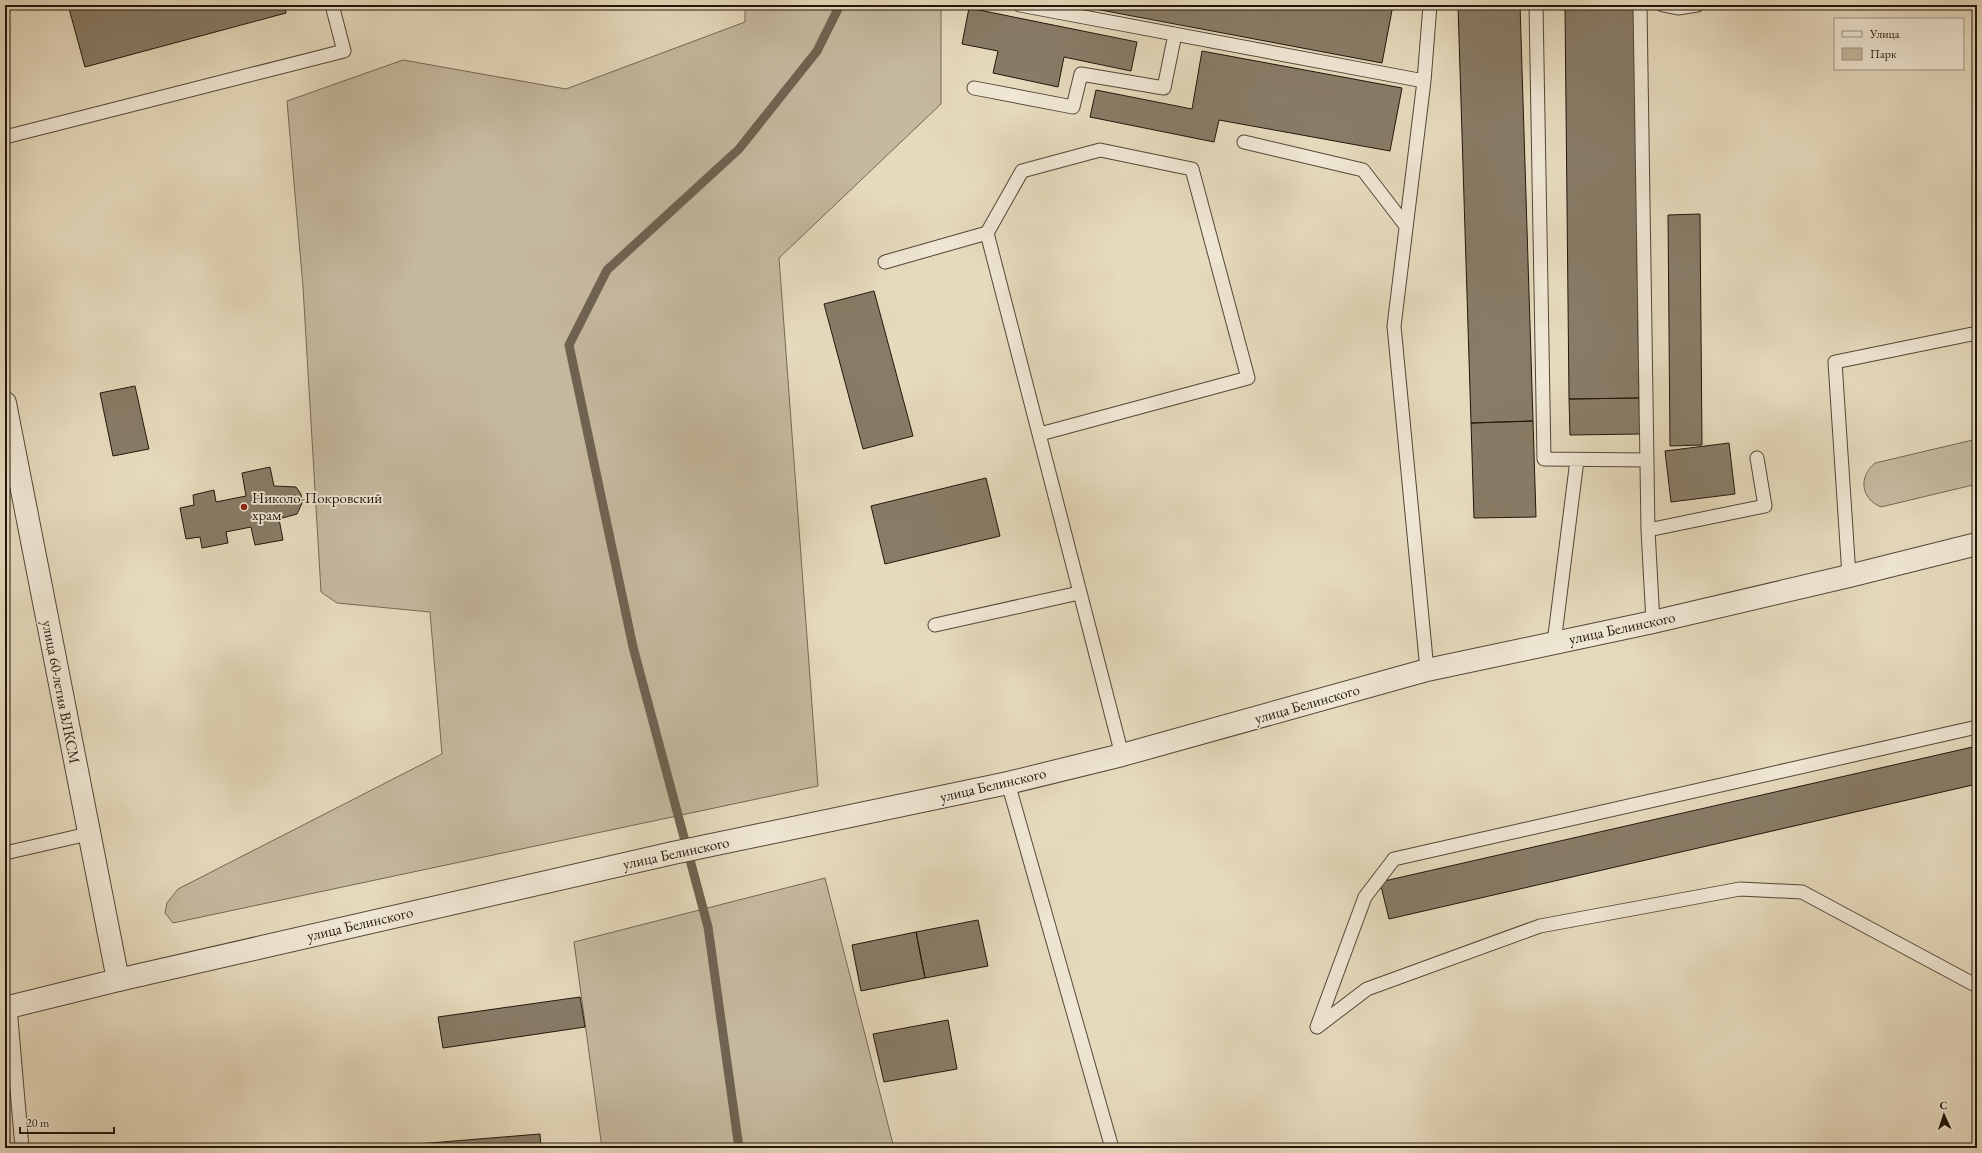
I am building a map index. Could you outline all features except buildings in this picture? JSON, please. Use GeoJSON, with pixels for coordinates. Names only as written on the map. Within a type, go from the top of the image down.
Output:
{"type":"FeatureCollection","features":[{"type":"Feature","properties":{"kind":"street","name":"улица 60-летия ВЛКСМ"},"geometry":{"type":"LineString","coordinates":[[5,403],[88,834],[118,980]]}},
{"type":"Feature","properties":{"kind":"street","name":"улица Белинского"},"geometry":{"type":"LineString","coordinates":[[8,1008],[118,980],[673,853],[1008,783],[1122,755],[1427,670],[1653,622],[1977,544]]}},
{"type":"Feature","properties":{"kind":"lane"},"geometry":{"type":"LineString","coordinates":[[5,136],[344,51],[332,5]]}},
{"type":"Feature","properties":{"kind":"lane"},"geometry":{"type":"LineString","coordinates":[[1020,5],[1424,81]]}},
{"type":"Feature","properties":{"kind":"lane"},"geometry":{"type":"LineString","coordinates":[[1427,670],[1394,326],[1424,81],[1430,5]]}},
{"type":"Feature","properties":{"kind":"lane"},"geometry":{"type":"LineString","coordinates":[[1536,5],[1544,460],[1647,460]]}},
{"type":"Feature","properties":{"kind":"lane"},"geometry":{"type":"LineString","coordinates":[[1640,5],[1648,530],[1653,622]]}},
{"type":"Feature","properties":{"kind":"lane"},"geometry":{"type":"LineString","coordinates":[[1663,5],[1678,8],[1697,5]]}},
{"type":"Feature","properties":{"kind":"lane"},"geometry":{"type":"LineString","coordinates":[[974,88],[1073,107],[1081,74],[1164,88],[1175,34]]}},
{"type":"Feature","properties":{"kind":"lane"},"geometry":{"type":"LineString","coordinates":[[1244,142],[1363,170],[1406,226]]}},
{"type":"Feature","properties":{"kind":"lane"},"geometry":{"type":"LineString","coordinates":[[1040,434],[1248,378],[1192,169],[1100,150],[1022,171],[987,233],[1122,755]]}},
{"type":"Feature","properties":{"kind":"lane"},"geometry":{"type":"LineString","coordinates":[[885,262],[987,233]]}},
{"type":"Feature","properties":{"kind":"lane"},"geometry":{"type":"LineString","coordinates":[[1848,576],[1835,362],[1977,333]]}},
{"type":"Feature","properties":{"kind":"lane"},"geometry":{"type":"LineString","coordinates":[[1648,530],[1766,506],[1757,458]]}},
{"type":"Feature","properties":{"kind":"lane"},"geometry":{"type":"LineString","coordinates":[[1554,643],[1577,460]]}},
{"type":"Feature","properties":{"kind":"lane"},"geometry":{"type":"LineString","coordinates":[[935,625],[1079,593]]}},
{"type":"Feature","properties":{"kind":"lane"},"geometry":{"type":"LineString","coordinates":[[1977,727],[1394,859],[1365,897],[1317,1027],[1367,989],[1540,926],[1740,889],[1802,892],[1977,986]]}},
{"type":"Feature","properties":{"kind":"lane"},"geometry":{"type":"LineString","coordinates":[[1008,783],[1112,1148]]}},
{"type":"Feature","properties":{"kind":"lane"},"geometry":{"type":"LineString","coordinates":[[5,853],[88,834]]}},
{"type":"Feature","properties":{"kind":"lane"},"geometry":{"type":"LineString","coordinates":[[8,1008],[22,1148]]}},
{"type":"Feature","properties":{"kind":"green space"},"geometry":{"type":"Polygon","coordinates":[[[745,5],[941,5],[941,104],[779,258],[818,786],[173,923],[165,913],[167,903],[178,889],[442,754],[430,612],[337,603],[321,592],[303,287],[287,101],[403,60],[566,89],[745,22],[745,5]]]}},
{"type":"Feature","properties":{"kind":"green space"},"geometry":{"type":"Polygon","coordinates":[[[1977,439],[1977,484],[1881,507],[1869,499],[1864,487],[1864,481],[1866,475],[1875,463],[1977,439]]]}},
{"type":"Feature","properties":{"kind":"green space"},"geometry":{"type":"Polygon","coordinates":[[[825,878],[894,1148],[602,1148],[574,942],[825,878]]]}},
{"type":"Feature","properties":{"kind":"waterway"},"geometry":{"type":"LineString","coordinates":[[739,1148],[708,927],[633,647],[569,345],[607,270],[739,149],[817,51],[840,5]]}},
{"type":"Feature","properties":{"kind":"place","name":"Николо-Покровский храм"},"geometry":{"type":"Point","coordinates":[244,507]}}]}
